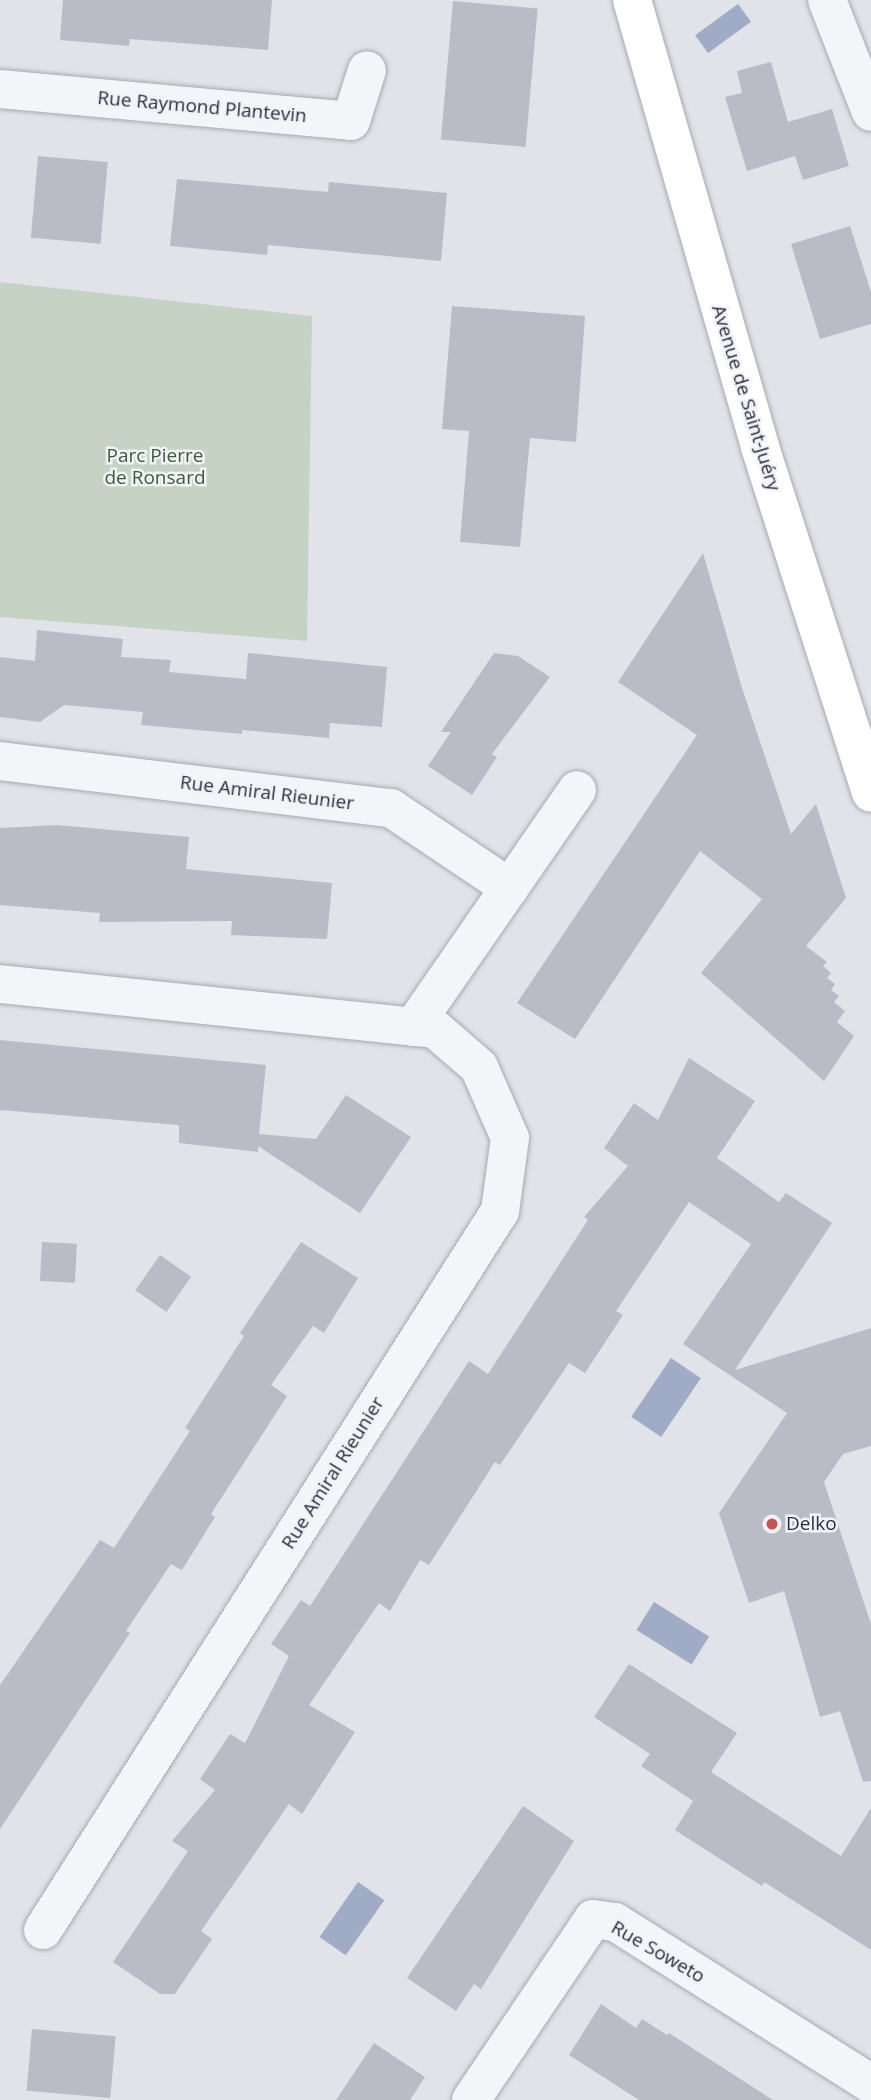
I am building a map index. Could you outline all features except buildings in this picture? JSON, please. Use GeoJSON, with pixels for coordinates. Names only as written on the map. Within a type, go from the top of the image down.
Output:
{"type":"FeatureCollection","features":[{"type":"Feature","properties":{"kind":"main road","name":"Avenue de Saint-Juéry"},"geometry":{"type":"LineString","coordinates":[[632,0],[760,447],[871,793]]}},
{"type":"Feature","properties":{"kind":"street"},"geometry":{"type":"LineString","coordinates":[[827,0],[871,112]]}},
{"type":"Feature","properties":{"kind":"street","name":"Rue Raymond Plantevin"},"geometry":{"type":"LineString","coordinates":[[0,89],[351,121],[367,70]]}},
{"type":"Feature","properties":{"kind":"street","name":"Rue Amiral Rieunier"},"geometry":{"type":"LineString","coordinates":[[0,761],[391,808],[510,888]]}},
{"type":"Feature","properties":{"kind":"street"},"geometry":{"type":"LineString","coordinates":[[414,1027],[577,790]]}},
{"type":"Feature","properties":{"kind":"street","name":"Rue Amiral Rieunier"},"geometry":{"type":"LineString","coordinates":[[0,984],[435,1029],[479,1067],[510,1138],[500,1211],[43,1930]]}},
{"type":"Feature","properties":{"kind":"street","name":"Rue Soweto"},"geometry":{"type":"LineString","coordinates":[[471,2100],[593,1919],[615,1922],[871,2084]]}},
{"type":"Feature","properties":{"kind":"green space","name":"Parc Pierre de Ronsard"},"geometry":{"type":"Polygon","coordinates":[[[0,282],[312,316],[307,641],[0,617],[0,282]]]}},
{"type":"Feature","properties":{"kind":"water"},"geometry":{"type":"Polygon","coordinates":[[[738,4],[751,22],[708,53],[695,35],[738,4]]]}},
{"type":"Feature","properties":{"kind":"water"},"geometry":{"type":"Polygon","coordinates":[[[671,1358],[701,1378],[661,1437],[631,1417],[671,1358]]]}},
{"type":"Feature","properties":{"kind":"water"},"geometry":{"type":"Polygon","coordinates":[[[654,1602],[709,1636],[692,1664],[637,1630],[654,1602]]]}},
{"type":"Feature","properties":{"kind":"water"},"geometry":{"type":"Polygon","coordinates":[[[358,1882],[384,1900],[346,1955],[320,1937],[358,1882]]]}},
{"type":"Feature","properties":{"kind":"place","name":"Delko"},"geometry":{"type":"Point","coordinates":[772,1524]}}]}
